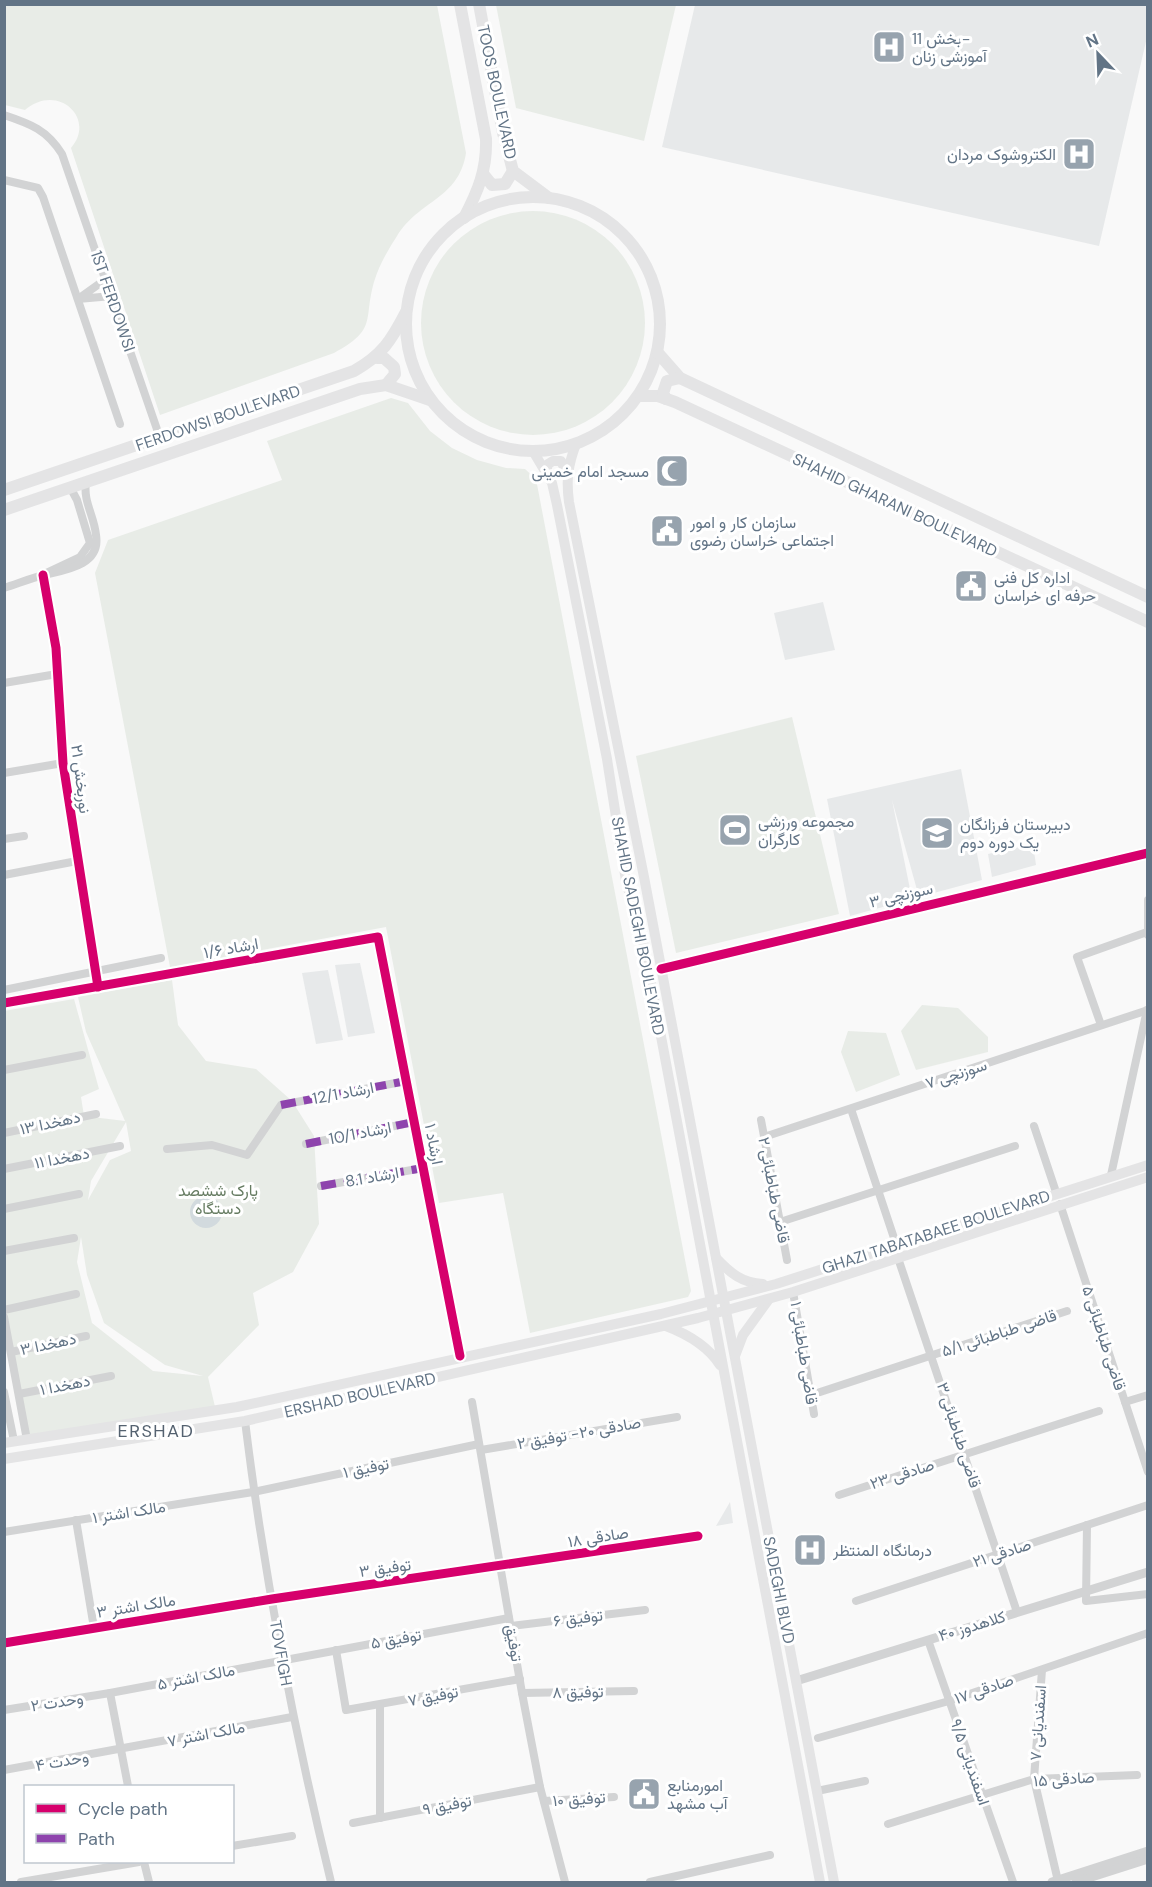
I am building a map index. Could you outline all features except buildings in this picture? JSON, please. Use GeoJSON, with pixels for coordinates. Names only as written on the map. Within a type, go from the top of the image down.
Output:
{"type":"FeatureCollection","features":[{"type":"Feature","properties":{"kind":"main road","name":"TOOS BOULEVARD"},"geometry":{"type":"LineString","coordinates":[[460,4],[486,139],[487,160],[484,175],[464,218]]}},
{"type":"Feature","properties":{"kind":"main road","name":"TOOS BOULEVARD"},"geometry":{"type":"LineString","coordinates":[[479,4],[503,134],[513,171],[549,198]]}},
{"type":"Feature","properties":{"kind":"main road"},"geometry":{"type":"LineString","coordinates":[[484,175],[492,185],[497,186],[505,184],[513,171]]}},
{"type":"Feature","properties":{"kind":"main road"},"geometry":{"type":"LineString","coordinates":[[518,198],[549,198],[581,206],[616,227],[636,248],[654,281],[661,313],[658,353],[641,396],[617,420],[576,444],[533,452],[501,447],[477,438],[454,424],[430,400],[413,367],[407,339],[407,311],[414,281],[426,255],[464,218],[489,205],[518,198]]}},
{"type":"Feature","properties":{"kind":"main road","name":"FERDOWSI BOULEVARD"},"geometry":{"type":"LineString","coordinates":[[4,490],[354,371],[377,358],[393,337],[407,311]]}},
{"type":"Feature","properties":{"kind":"main road","name":"SHAHID GHARANI BOULEVARD"},"geometry":{"type":"LineString","coordinates":[[658,353],[680,378],[1148,597]]}},
{"type":"Feature","properties":{"kind":"main road"},"geometry":{"type":"LineString","coordinates":[[377,358],[390,361],[394,367],[395,374],[386,385]]}},
{"type":"Feature","properties":{"kind":"main road"},"geometry":{"type":"LineString","coordinates":[[666,399],[664,386],[673,378],[680,378]]}},
{"type":"Feature","properties":{"kind":"main road","name":"FERDOWSI BOULEVARD"},"geometry":{"type":"LineString","coordinates":[[4,510],[360,389],[386,385],[430,400]]}},
{"type":"Feature","properties":{"kind":"main road","name":"SHAHID GHARANI BOULEVARD"},"geometry":{"type":"LineString","coordinates":[[641,396],[666,399],[1148,622]]}},
{"type":"Feature","properties":{"kind":"main road","name":"SHAHID SADEGHI BOULEVARD"},"geometry":{"type":"LineString","coordinates":[[576,444],[567,474],[569,502],[644,877],[723,1298]]}},
{"type":"Feature","properties":{"kind":"main road","name":"SHAHID SADEGHI BOULEVARD"},"geometry":{"type":"LineString","coordinates":[[533,452],[546,472],[557,505],[607,759],[626,881],[645,945],[723,1371]]}},
{"type":"Feature","properties":{"kind":"main road"},"geometry":{"type":"LineString","coordinates":[[546,472],[548,464],[553,460],[561,461],[567,474]]}},
{"type":"Feature","properties":{"kind":"main road"},"geometry":{"type":"LineString","coordinates":[[626,881],[644,877]]}},
{"type":"Feature","properties":{"kind":"main road","name":"GHAZI TABATABAEE BOULEVARD"},"geometry":{"type":"LineString","coordinates":[[712,1314],[794,1292],[1056,1192],[1148,1164]]}},
{"type":"Feature","properties":{"kind":"main road","name":"GHAZI TABATABAEE BOULEVARD"},"geometry":{"type":"LineString","coordinates":[[710,1302],[898,1253],[1148,1177]]}},
{"type":"Feature","properties":{"kind":"main road"},"geometry":{"type":"LineString","coordinates":[[716,1257],[727,1269],[749,1283],[776,1284]]}},
{"type":"Feature","properties":{"kind":"main road","name":"SADEGHI BLVD"},"geometry":{"type":"LineString","coordinates":[[723,1298],[834,1882]]}},
{"type":"Feature","properties":{"kind":"main road"},"geometry":{"type":"LineString","coordinates":[[735,1356],[743,1335],[769,1299]]}},
{"type":"Feature","properties":{"kind":"main road","name":"ERSHAD BOULEVARD"},"geometry":{"type":"LineString","coordinates":[[9,1442],[237,1407],[710,1302]]}},
{"type":"Feature","properties":{"kind":"main road","name":"ERSHAD BOULEVARD"},"geometry":{"type":"LineString","coordinates":[[4,1459],[244,1421],[712,1314]]}},
{"type":"Feature","properties":{"kind":"main road"},"geometry":{"type":"LineString","coordinates":[[664,1325],[681,1332],[708,1349],[723,1371]]}},
{"type":"Feature","properties":{"kind":"main road","name":"SADEGHI BLVD"},"geometry":{"type":"LineString","coordinates":[[723,1371],[820,1882]]}},
{"type":"Feature","properties":{"kind":"main road"},"geometry":{"type":"LineString","coordinates":[[125,1424],[126,1440]]}},
{"type":"Feature","properties":{"kind":"street","name":"1ST FERDOWSI"},"geometry":{"type":"LineString","coordinates":[[4,116],[39,127],[46,132],[59,149],[160,438]]}},
{"type":"Feature","properties":{"kind":"street"},"geometry":{"type":"LineString","coordinates":[[4,180],[38,188],[120,424]]}},
{"type":"Feature","properties":{"kind":"street"},"geometry":{"type":"LineString","coordinates":[[78,299],[106,279]]}},
{"type":"Feature","properties":{"kind":"street"},"geometry":{"type":"LineString","coordinates":[[78,299],[112,296]]}},
{"type":"Feature","properties":{"kind":"street"},"geometry":{"type":"LineString","coordinates":[[43,575],[60,573],[85,563],[93,554],[97,544],[96,533],[84,497],[86,482]]}},
{"type":"Feature","properties":{"kind":"street"},"geometry":{"type":"LineString","coordinates":[[4,588],[43,575],[80,557],[90,543],[77,500],[70,487]]}},
{"type":"Feature","properties":{"kind":"street","name":"نوربخش ۲۱"},"geometry":{"type":"LineString","coordinates":[[43,575],[56,648],[63,763],[95,972],[94,988]]}},
{"type":"Feature","properties":{"kind":"street"},"geometry":{"type":"LineString","coordinates":[[4,683],[51,675]]}},
{"type":"Feature","properties":{"kind":"street"},"geometry":{"type":"LineString","coordinates":[[4,773],[63,763]]}},
{"type":"Feature","properties":{"kind":"street"},"geometry":{"type":"LineString","coordinates":[[4,839],[24,836]]}},
{"type":"Feature","properties":{"kind":"street","name":"سوزنچی ۳"},"geometry":{"type":"LineString","coordinates":[[661,969],[1148,853]]}},
{"type":"Feature","properties":{"kind":"street"},"geometry":{"type":"LineString","coordinates":[[4,875],[77,861]]}},
{"type":"Feature","properties":{"kind":"street"},"geometry":{"type":"LineString","coordinates":[[1101,1025],[1077,957],[1147,933],[1148,900]]}},
{"type":"Feature","properties":{"kind":"street","name":"ارشاد ۱/۶"},"geometry":{"type":"LineString","coordinates":[[4,1003],[378,937]]}},
{"type":"Feature","properties":{"kind":"street","name":"ارشاد ۱"},"geometry":{"type":"LineString","coordinates":[[378,937],[460,1356]]}},
{"type":"Feature","properties":{"kind":"street"},"geometry":{"type":"LineString","coordinates":[[4,990],[161,958]]}},
{"type":"Feature","properties":{"kind":"street"},"geometry":{"type":"LineString","coordinates":[[1111,1175],[1147,1010]]}},
{"type":"Feature","properties":{"kind":"street","name":"سوزنچی ۷"},"geometry":{"type":"LineString","coordinates":[[764,1137],[1147,1010]]}},
{"type":"Feature","properties":{"kind":"street"},"geometry":{"type":"LineString","coordinates":[[4,1070],[82,1055]]}},
{"type":"Feature","properties":{"kind":"street","name":"ارشاد 12/1"},"geometry":{"type":"LineString","coordinates":[[167,1149],[212,1145],[247,1155],[281,1105],[406,1082]]}},
{"type":"Feature","properties":{"kind":"street","name":"قاضی طباطبائی ۳"},"geometry":{"type":"LineString","coordinates":[[851,1109],[1017,1612]]}},
{"type":"Feature","properties":{"kind":"street","name":"دهخدا ۱۳"},"geometry":{"type":"LineString","coordinates":[[4,1133],[96,1114]]}},
{"type":"Feature","properties":{"kind":"street","name":"قاضی طباطبائی ۲"},"geometry":{"type":"LineString","coordinates":[[761,1120],[787,1260]]}},
{"type":"Feature","properties":{"kind":"street","name":"ارشاد 10/1"},"geometry":{"type":"LineString","coordinates":[[306,1144],[414,1122]]}},
{"type":"Feature","properties":{"kind":"street"},"geometry":{"type":"LineString","coordinates":[[1034,1126],[1056,1192]]}},
{"type":"Feature","properties":{"kind":"street","name":"دهخدا ۱۱"},"geometry":{"type":"LineString","coordinates":[[4,1169],[120,1146]]}},
{"type":"Feature","properties":{"kind":"street"},"geometry":{"type":"LineString","coordinates":[[780,1222],[1015,1146]]}},
{"type":"Feature","properties":{"kind":"street","name":"ارشاد 8.1"},"geometry":{"type":"LineString","coordinates":[[321,1186],[423,1168]]}},
{"type":"Feature","properties":{"kind":"street"},"geometry":{"type":"LineString","coordinates":[[4,1209],[79,1194]]}},
{"type":"Feature","properties":{"kind":"street","name":"قاضی طباطبائی ۵"},"geometry":{"type":"LineString","coordinates":[[1060,1204],[1148,1472]]}},
{"type":"Feature","properties":{"kind":"street"},"geometry":{"type":"LineString","coordinates":[[4,1251],[74,1238]]}},
{"type":"Feature","properties":{"kind":"street","name":"قاضی طباطبائی ۱"},"geometry":{"type":"LineString","coordinates":[[794,1292],[814,1414]]}},
{"type":"Feature","properties":{"kind":"street"},"geometry":{"type":"LineString","coordinates":[[4,1310],[76,1294]]}},
{"type":"Feature","properties":{"kind":"street","name":"قاضی طباطبائی ۵/۱"},"geometry":{"type":"LineString","coordinates":[[810,1395],[1067,1311]]}},
{"type":"Feature","properties":{"kind":"street"},"geometry":{"type":"LineString","coordinates":[[4,1317],[27,1440]]}},
{"type":"Feature","properties":{"kind":"street","name":"دهخدا ۳"},"geometry":{"type":"LineString","coordinates":[[11,1352],[86,1336]]}},
{"type":"Feature","properties":{"kind":"street","name":"دهخدا ۱"},"geometry":{"type":"LineString","coordinates":[[19,1394],[111,1376]]}},
{"type":"Feature","properties":{"kind":"street"},"geometry":{"type":"LineString","coordinates":[[4,1392],[9,1442]]}},
{"type":"Feature","properties":{"kind":"street"},"geometry":{"type":"LineString","coordinates":[[1125,1402],[1148,1395]]}},
{"type":"Feature","properties":{"kind":"street","name":"توفیق"},"geometry":{"type":"LineString","coordinates":[[472,1402],[540,1786],[565,1882]]}},
{"type":"Feature","properties":{"kind":"street","name":"صادقی ۲۳"},"geometry":{"type":"LineString","coordinates":[[839,1495],[1099,1411]]}},
{"type":"Feature","properties":{"kind":"street","name":"صادقی ۲۰- توفیق ۲"},"geometry":{"type":"LineString","coordinates":[[480,1447],[677,1417]]}},
{"type":"Feature","properties":{"kind":"street","name":"TOVFIGH"},"geometry":{"type":"LineString","coordinates":[[244,1421],[253,1492],[292,1717],[331,1882]]}},
{"type":"Feature","properties":{"kind":"street","name":"توفیق ۱"},"geometry":{"type":"LineString","coordinates":[[253,1492],[480,1447]]}},
{"type":"Feature","properties":{"kind":"street","name":"مالک اشتر ۱"},"geometry":{"type":"LineString","coordinates":[[4,1532],[253,1492]]}},
{"type":"Feature","properties":{"kind":"street","name":"صادقی ۲۱"},"geometry":{"type":"LineString","coordinates":[[856,1601],[1148,1505]]}},
{"type":"Feature","properties":{"kind":"street"},"geometry":{"type":"LineString","coordinates":[[76,1520],[94,1628]]}},
{"type":"Feature","properties":{"kind":"street"},"geometry":{"type":"LineString","coordinates":[[1087,1525],[1086,1601],[1148,1594]]}},
{"type":"Feature","properties":{"kind":"street","name":"صادقی ۱۸"},"geometry":{"type":"LineString","coordinates":[[502,1567],[698,1536]]}},
{"type":"Feature","properties":{"kind":"street","name":"توفیق ۳"},"geometry":{"type":"LineString","coordinates":[[272,1599],[502,1567]]}},
{"type":"Feature","properties":{"kind":"street","name":"کلاهدوز ۴۰"},"geometry":{"type":"LineString","coordinates":[[796,1681],[1148,1572]]}},
{"type":"Feature","properties":{"kind":"street","name":"مالک اشتر ۳"},"geometry":{"type":"LineString","coordinates":[[4,1643],[272,1599]]}},
{"type":"Feature","properties":{"kind":"street","name":"توفیق ۶"},"geometry":{"type":"LineString","coordinates":[[510,1622],[645,1610]]}},
{"type":"Feature","properties":{"kind":"street","name":"توفیق ۵"},"geometry":{"type":"LineString","coordinates":[[282,1660],[510,1622]]}},
{"type":"Feature","properties":{"kind":"street","name":"صادقی ۱۷"},"geometry":{"type":"LineString","coordinates":[[818,1738],[949,1701],[1148,1633]]}},
{"type":"Feature","properties":{"kind":"street","name":"اسفندیانی ۹/۵"},"geometry":{"type":"LineString","coordinates":[[928,1640],[1013,1882]]}},
{"type":"Feature","properties":{"kind":"street","name":"توفیق ۷"},"geometry":{"type":"LineString","coordinates":[[336,1650],[346,1710],[380,1706],[520,1679]]}},
{"type":"Feature","properties":{"kind":"street","name":"مالک اشتر ۵"},"geometry":{"type":"LineString","coordinates":[[110,1693],[282,1660]]}},
{"type":"Feature","properties":{"kind":"street","name":"اسفندیانی ۷"},"geometry":{"type":"LineString","coordinates":[[1042,1670],[1034,1779],[1055,1882]]}},
{"type":"Feature","properties":{"kind":"street","name":"توفیق ۸"},"geometry":{"type":"LineString","coordinates":[[522,1693],[634,1691]]}},
{"type":"Feature","properties":{"kind":"street"},"geometry":{"type":"LineString","coordinates":[[110,1693],[128,1785]]}},
{"type":"Feature","properties":{"kind":"street","name":"وحدت ۲"},"geometry":{"type":"LineString","coordinates":[[4,1710],[110,1693]]}},
{"type":"Feature","properties":{"kind":"street"},"geometry":{"type":"LineString","coordinates":[[380,1706],[380,1818]]}},
{"type":"Feature","properties":{"kind":"street","name":"مالک اشتر ۷"},"geometry":{"type":"LineString","coordinates":[[120,1751],[292,1717]]}},
{"type":"Feature","properties":{"kind":"street","name":"وحدت ۴"},"geometry":{"type":"LineString","coordinates":[[4,1770],[120,1751]]}},
{"type":"Feature","properties":{"kind":"street","name":"صادقی ۱۵"},"geometry":{"type":"LineString","coordinates":[[888,1824],[1034,1779],[1137,1775]]}},
{"type":"Feature","properties":{"kind":"street"},"geometry":{"type":"LineString","coordinates":[[817,1791],[865,1781]]}},
{"type":"Feature","properties":{"kind":"street","name":"توفیق ۹"},"geometry":{"type":"LineString","coordinates":[[353,1823],[540,1786]]}},
{"type":"Feature","properties":{"kind":"street","name":"توفیق ۱۰"},"geometry":{"type":"LineString","coordinates":[[544,1801],[614,1797]]}},
{"type":"Feature","properties":{"kind":"street"},"geometry":{"type":"LineString","coordinates":[[234,1846],[292,1836]]}},
{"type":"Feature","properties":{"kind":"street"},"geometry":{"type":"LineString","coordinates":[[1055,1882],[1148,1851]]}},
{"type":"Feature","properties":{"kind":"street"},"geometry":{"type":"LineString","coordinates":[[650,1882],[770,1855]]}},
{"type":"Feature","properties":{"kind":"street"},"geometry":{"type":"LineString","coordinates":[[1076,1882],[1148,1859]]}},
{"type":"Feature","properties":{"kind":"street"},"geometry":{"type":"LineString","coordinates":[[21,1882],[133,1863]]}},
{"type":"Feature","properties":{"kind":"street"},"geometry":{"type":"LineString","coordinates":[[144,1863],[149,1882]]}},
{"type":"Feature","properties":{"kind":"shaded area"},"geometry":{"type":"Polygon","coordinates":[[[695,5],[1147,5],[1147,37],[1099,246],[662,147],[695,5]]]}},
{"type":"Feature","properties":{"kind":"shaded area"},"geometry":{"type":"Polygon","coordinates":[[[823,602],[835,650],[785,660],[774,613],[823,602]]]}},
{"type":"Feature","properties":{"kind":"shaded area"},"geometry":{"type":"Polygon","coordinates":[[[961,769],[982,880],[919,897],[892,800],[912,899],[850,916],[827,799],[961,769]]]}},
{"type":"Feature","properties":{"kind":"shaded area"},"geometry":{"type":"Polygon","coordinates":[[[1033,844],[1036,865],[992,877],[988,854],[1033,844]]]}},
{"type":"Feature","properties":{"kind":"shaded area"},"geometry":{"type":"Polygon","coordinates":[[[360,963],[375,1033],[348,1037],[335,965],[360,963]]]}},
{"type":"Feature","properties":{"kind":"shaded area"},"geometry":{"type":"Polygon","coordinates":[[[328,970],[343,1040],[316,1044],[302,973],[328,970]]]}},
{"type":"Feature","properties":{"kind":"shaded area"},"geometry":{"type":"Polygon","coordinates":[[[206,1196],[217,1201],[222,1212],[217,1223],[206,1228],[195,1223],[190,1212],[195,1201],[206,1196]]]}},
{"type":"Feature","properties":{"kind":"shaded area"},"geometry":{"type":"Polygon","coordinates":[[[730,1502],[733,1523],[716,1526],[730,1502]]]}},
{"type":"Feature","properties":{"kind":"green space"},"geometry":{"type":"Polygon","coordinates":[[[4,5],[437,5],[466,153],[462,168],[447,190],[416,214],[394,241],[376,276],[363,330],[348,345],[334,353],[160,415],[71,148],[78,137],[79,125],[76,115],[70,107],[49,100],[37,102],[25,110],[5,105],[4,5]]]}},
{"type":"Feature","properties":{"kind":"green space"},"geometry":{"type":"Polygon","coordinates":[[[496,5],[676,5],[644,141],[516,108],[496,5]]]}},
{"type":"Feature","properties":{"kind":"green space"},"geometry":{"type":"Polygon","coordinates":[[[522,211],[544,211],[576,219],[613,243],[632,270],[641,290],[645,323],[641,356],[637,366],[613,403],[586,422],[566,431],[544,435],[522,435],[490,427],[453,403],[434,376],[425,356],[421,334],[421,312],[429,280],[453,243],[480,224],[500,215],[522,211]]]}},
{"type":"Feature","properties":{"kind":"green space"},"geometry":{"type":"Polygon","coordinates":[[[391,398],[408,403],[430,431],[452,448],[477,460],[506,468],[525,469],[536,479],[691,1291],[688,1297],[530,1333],[503,1193],[439,1203],[386,927],[170,967],[95,573],[108,540],[282,480],[267,441],[391,398]]]}},
{"type":"Feature","properties":{"kind":"green space","name":"مجموعه ورزشی کارگران"},"geometry":{"type":"Polygon","coordinates":[[[792,717],[839,914],[676,953],[636,756],[792,717]]]}},
{"type":"Feature","properties":{"kind":"green space","name":"پارک‌ ششصد دستگاه"},"geometry":{"type":"Polygon","coordinates":[[[172,980],[178,1025],[206,1061],[256,1069],[292,1101],[314,1136],[319,1224],[293,1272],[253,1293],[259,1325],[208,1377],[216,1411],[27,1440],[5,1308],[4,1011],[74,999],[99,1089],[81,1097],[84,1116],[125,1121],[86,1032],[78,997],[172,980]],[[126,1122],[91,1181],[88,1200],[110,1160],[131,1151],[126,1122]],[[81,1237],[77,1262],[92,1323],[153,1371],[203,1376],[165,1365],[104,1323],[87,1275],[81,1237]]]}},
{"type":"Feature","properties":{"kind":"green space"},"geometry":{"type":"Polygon","coordinates":[[[922,1005],[958,1008],[988,1037],[988,1052],[916,1070],[901,1031],[922,1005]]]}},
{"type":"Feature","properties":{"kind":"green space"},"geometry":{"type":"Polygon","coordinates":[[[848,1031],[886,1033],[900,1075],[856,1092],[841,1052],[848,1031]]]}},
{"type":"Feature","properties":{"kind":"marked path"},"geometry":{"type":"LineString","coordinates":[[281,1105],[406,1081]]}},
{"type":"Feature","properties":{"kind":"marked path"},"geometry":{"type":"LineString","coordinates":[[306,1144],[414,1122]]}},
{"type":"Feature","properties":{"kind":"marked path"},"geometry":{"type":"LineString","coordinates":[[321,1186],[423,1168]]}},
{"type":"Feature","properties":{"kind":"cycle path"},"geometry":{"type":"LineString","coordinates":[[43,575],[56,648],[63,763],[98,987]]}},
{"type":"Feature","properties":{"kind":"cycle path"},"geometry":{"type":"LineString","coordinates":[[661,969],[1148,853]]}},
{"type":"Feature","properties":{"kind":"cycle path"},"geometry":{"type":"LineString","coordinates":[[4,1003],[378,937],[460,1356]]}},
{"type":"Feature","properties":{"kind":"cycle path"},"geometry":{"type":"LineString","coordinates":[[4,1643],[272,1599],[698,1536]]}},
{"type":"Feature","properties":{"kind":"place","name":"بخش 11- آموزشی زنان"},"geometry":{"type":"Point","coordinates":[889,47]}},
{"type":"Feature","properties":{"kind":"place","name":"الکتروشوک مردان"},"geometry":{"type":"Point","coordinates":[1079,154]}},
{"type":"Feature","properties":{"kind":"place","name":"مسجد امام خمینی"},"geometry":{"type":"Point","coordinates":[672,471]}},
{"type":"Feature","properties":{"kind":"place","name":"سازمان کار و امور اجتماعی خراسان رضوی"},"geometry":{"type":"Point","coordinates":[667,531]}},
{"type":"Feature","properties":{"kind":"place","name":"اداره کل فنی حرفه ای خراسان"},"geometry":{"type":"Point","coordinates":[971,586]}},
{"type":"Feature","properties":{"kind":"place","name":"مجموعه ورزشی کارگران"},"geometry":{"type":"Point","coordinates":[735,830]}},
{"type":"Feature","properties":{"kind":"place","name":"دبیرستان فرزانگان یک دوره دوم"},"geometry":{"type":"Point","coordinates":[937,833]}},
{"type":"Feature","properties":{"kind":"place","name":"درمانگاه المنتظر"},"geometry":{"type":"Point","coordinates":[810,1550]}},
{"type":"Feature","properties":{"kind":"place","name":"امورمنابع آب مشهد"},"geometry":{"type":"Point","coordinates":[644,1794]}},
{"type":"Feature","properties":{"kind":"district","name":"ERSHAD"},"geometry":{"type":"Point","coordinates":[156,1431]}}]}
